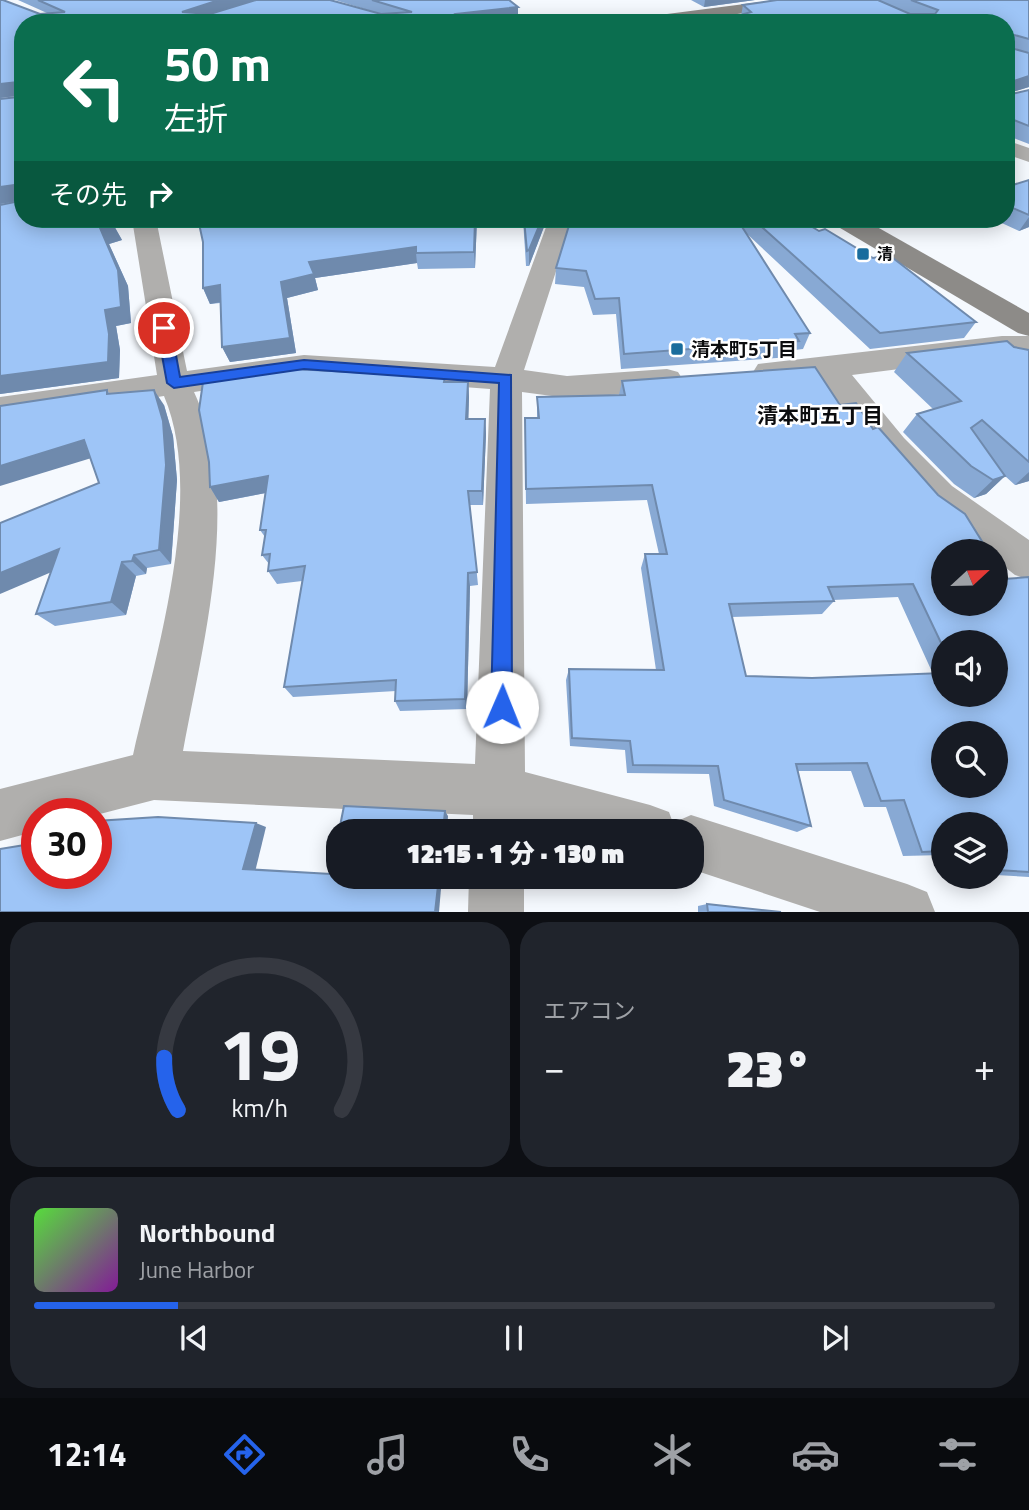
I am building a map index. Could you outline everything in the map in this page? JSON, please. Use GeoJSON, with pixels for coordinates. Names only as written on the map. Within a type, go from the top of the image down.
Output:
{"type":"FeatureCollection","features":[{"type":"Feature","properties":{"kind":"street"},"geometry":{"type":"LineString","coordinates":[[701,14],[808,0]]}},
{"type":"Feature","properties":{"kind":"street"},"geometry":{"type":"LineString","coordinates":[[715,12],[719,14]]}},
{"type":"Feature","properties":{"kind":"street"},"geometry":{"type":"LineString","coordinates":[[146,228],[174,383],[190,419],[199,491],[190,595],[154,775]]}},
{"type":"Feature","properties":{"kind":"street"},"geometry":{"type":"LineString","coordinates":[[500,811],[506,379],[558,228]]}},
{"type":"Feature","properties":{"kind":"street"},"geometry":{"type":"LineString","coordinates":[[860,228],[1029,326]]}},
{"type":"Feature","properties":{"kind":"street"},"geometry":{"type":"LineString","coordinates":[[746,374],[829,368],[1002,346],[1029,346]]}},
{"type":"Feature","properties":{"kind":"street"},"geometry":{"type":"LineString","coordinates":[[0,410],[304,365],[506,379],[567,387],[691,378]]}},
{"type":"Feature","properties":{"kind":"street"},"geometry":{"type":"LineString","coordinates":[[829,368],[892,447],[939,497],[1029,562]]}},
{"type":"Feature","properties":{"kind":"street"},"geometry":{"type":"LineString","coordinates":[[0,815],[154,775],[560,819]]}},
{"type":"Feature","properties":{"kind":"street"},"geometry":{"type":"LineString","coordinates":[[704,846],[907,912]]}},
{"type":"Feature","properties":{"kind":"street"},"geometry":{"type":"LineString","coordinates":[[496,912],[497,889]]}},
{"type":"Feature","properties":{"kind":"building"},"geometry":{"type":"Polygon","coordinates":[[[0,0],[3,0],[40,14],[14,14],[14,82],[0,84],[0,0]]]}},
{"type":"Feature","properties":{"kind":"building"},"geometry":{"type":"Polygon","coordinates":[[[38,0],[219,0],[182,12],[210,14],[40,14],[65,12],[38,0]]]}},
{"type":"Feature","properties":{"kind":"building"},"geometry":{"type":"Polygon","coordinates":[[[256,0],[330,0],[381,14],[210,14],[256,0]]]}},
{"type":"Feature","properties":{"kind":"building"},"geometry":{"type":"Polygon","coordinates":[[[372,0],[509,0],[518,7],[456,14],[381,14],[412,12],[372,0]]]}},
{"type":"Feature","properties":{"kind":"building"},"geometry":{"type":"Polygon","coordinates":[[[777,0],[878,0],[910,14],[744,14],[751,12],[743,5],[777,0]]]}},
{"type":"Feature","properties":{"kind":"building"},"geometry":{"type":"Polygon","coordinates":[[[911,0],[1029,0],[1029,39],[1015,35],[1015,14],[935,14],[938,10],[911,0]]]}},
{"type":"Feature","properties":{"kind":"building"},"geometry":{"type":"Polygon","coordinates":[[[1015,49],[1029,53],[1029,76],[1015,81],[1015,49]]]}},
{"type":"Feature","properties":{"kind":"building"},"geometry":{"type":"Polygon","coordinates":[[[1029,90],[1029,126],[1015,121],[1015,93],[1029,90]]]}},
{"type":"Feature","properties":{"kind":"building"},"geometry":{"type":"Polygon","coordinates":[[[14,97],[14,185],[0,187],[0,99],[14,97]]]}},
{"type":"Feature","properties":{"kind":"building"},"geometry":{"type":"Polygon","coordinates":[[[1029,180],[1029,215],[1015,209],[1015,184],[1029,180]]]}},
{"type":"Feature","properties":{"kind":"building"},"geometry":{"type":"Polygon","coordinates":[[[14,202],[14,228],[100,228],[118,270],[121,307],[105,310],[109,334],[108,362],[0,376],[0,205],[14,202]]]}},
{"type":"Feature","properties":{"kind":"building"},"geometry":{"type":"Polygon","coordinates":[[[200,228],[475,228],[474,252],[416,253],[416,247],[309,262],[314,274],[281,282],[290,338],[222,347],[220,285],[203,288],[203,242],[200,228]]]}},
{"type":"Feature","properties":{"kind":"building"},"geometry":{"type":"Polygon","coordinates":[[[525,228],[538,228],[529,250],[527,251],[525,228]]]}},
{"type":"Feature","properties":{"kind":"building"},"geometry":{"type":"Polygon","coordinates":[[[568,228],[743,228],[810,333],[795,334],[799,341],[624,354],[619,298],[595,299],[586,271],[556,268],[568,228]]]}},
{"type":"Feature","properties":{"kind":"building"},"geometry":{"type":"Polygon","coordinates":[[[763,228],[825,229],[873,258],[889,255],[976,322],[880,333],[763,228]]]}},
{"type":"Feature","properties":{"kind":"building"},"geometry":{"type":"Polygon","coordinates":[[[1007,341],[1014,347],[1029,350],[1029,462],[982,420],[971,428],[1005,476],[993,480],[971,466],[917,414],[961,401],[907,353],[1007,341]]]}},
{"type":"Feature","properties":{"kind":"building"},"geometry":{"type":"Polygon","coordinates":[[[294,363],[295,369],[445,377],[444,382],[468,382],[466,419],[485,419],[482,491],[468,491],[477,572],[468,573],[465,699],[395,701],[396,680],[284,687],[305,566],[268,571],[270,554],[262,555],[266,530],[260,530],[268,476],[210,487],[209,462],[199,410],[203,382],[224,379],[223,374],[294,363]]]}},
{"type":"Feature","properties":{"kind":"building"},"geometry":{"type":"Polygon","coordinates":[[[815,367],[840,405],[856,403],[873,429],[878,427],[938,495],[965,514],[981,539],[931,539],[931,616],[1008,616],[1008,579],[1029,577],[1029,872],[1008,871],[1008,812],[931,812],[931,852],[922,852],[904,800],[881,801],[867,763],[796,764],[811,826],[724,800],[718,766],[633,765],[630,741],[572,738],[569,669],[664,670],[645,554],[667,554],[652,485],[526,489],[525,418],[539,418],[537,397],[625,395],[622,381],[815,367]],[[913,584],[828,587],[834,601],[729,604],[746,676],[812,678],[931,673],[931,707],[1008,707],[1008,630],[935,630],[913,584]]]}},
{"type":"Feature","properties":{"kind":"building"},"geometry":{"type":"Polygon","coordinates":[[[107,390],[107,394],[154,390],[163,421],[166,465],[159,550],[134,555],[132,561],[122,562],[111,602],[36,614],[59,549],[0,573],[0,523],[99,483],[84,440],[0,466],[0,406],[107,390]]]}},
{"type":"Feature","properties":{"kind":"building"},"geometry":{"type":"Polygon","coordinates":[[[344,806],[445,811],[444,819],[341,819],[344,806]]]}},
{"type":"Feature","properties":{"kind":"building"},"geometry":{"type":"Polygon","coordinates":[[[158,817],[256,823],[243,869],[326,874],[326,889],[438,889],[435,912],[0,912],[0,849],[21,846],[21,889],[112,889],[112,820],[158,817]]]}},
{"type":"Feature","properties":{"kind":"building"},"geometry":{"type":"Polygon","coordinates":[[[707,904],[781,912],[708,912],[707,904]]]}},
{"type":"Feature","properties":{"kind":"place","name":"清"},"geometry":{"type":"Point","coordinates":[863,254]}},
{"type":"Feature","properties":{"kind":"place","name":"清本町5丁目"},"geometry":{"type":"Point","coordinates":[677,349]}},
{"type":"Feature","properties":{"kind":"district","name":"清本町五丁目"},"geometry":{"type":"Point","coordinates":[820,416]}},
{"type":"Feature","properties":{"kind":"route"},"geometry":{"type":"LineString","coordinates":[[164,328],[174,383],[304,365],[506,379],[502,707]]}}]}
